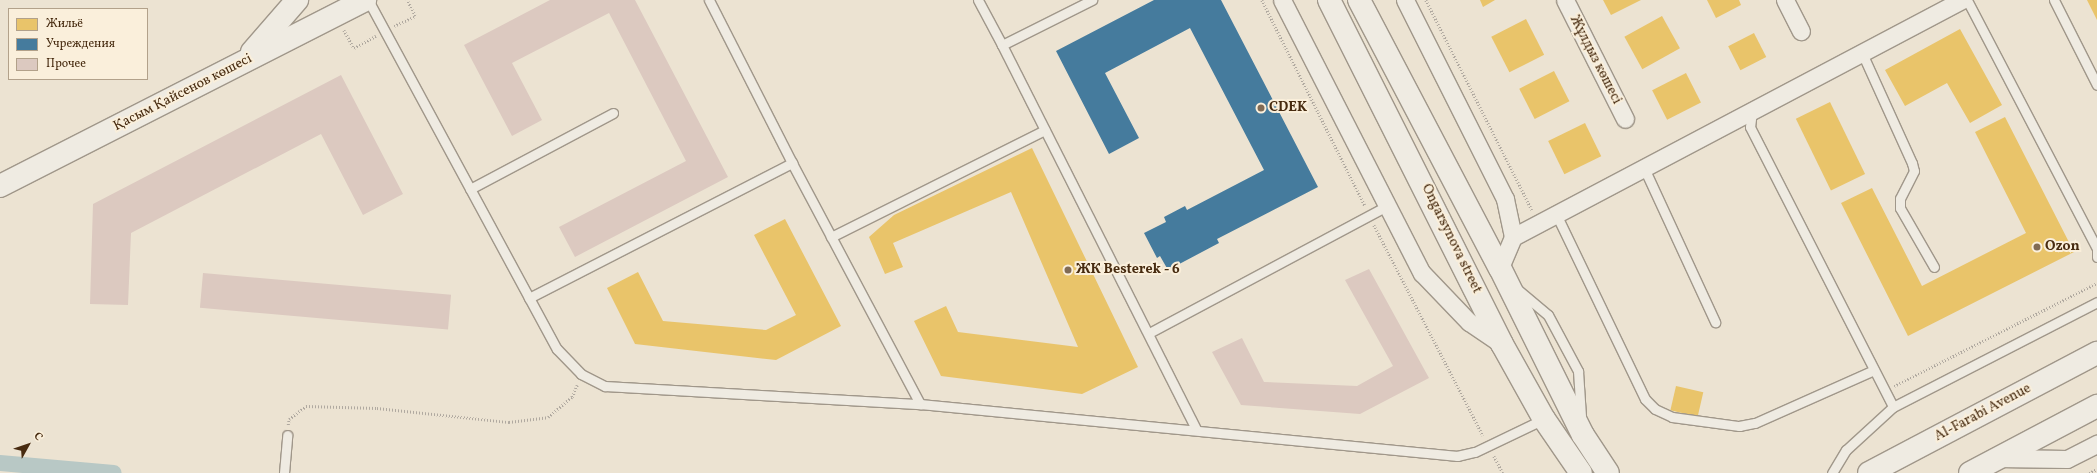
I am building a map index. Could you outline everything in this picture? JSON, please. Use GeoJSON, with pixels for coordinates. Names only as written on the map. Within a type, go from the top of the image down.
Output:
{"type":"FeatureCollection","features":[{"type":"Feature","properties":{"kind":"street"},"geometry":{"type":"LineString","coordinates":[[244,62],[297,0]]}},
{"type":"Feature","properties":{"kind":"street","name":"Қасым Қайсенов көшесі"},"geometry":{"type":"LineString","coordinates":[[0,186],[367,0]]}},
{"type":"Feature","properties":{"kind":"street"},"geometry":{"type":"LineString","coordinates":[[1282,0],[1389,206],[1422,273],[1469,322],[1502,344]]}},
{"type":"Feature","properties":{"kind":"street","name":"Ongarsynova street"},"geometry":{"type":"LineString","coordinates":[[1329,0],[1387,111],[1502,344],[1544,419],[1581,473]]}},
{"type":"Feature","properties":{"kind":"street"},"geometry":{"type":"LineString","coordinates":[[1341,0],[1362,39],[1372,45],[1382,44]]}},
{"type":"Feature","properties":{"kind":"street","name":"Ongarsynova street"},"geometry":{"type":"LineString","coordinates":[[1359,0],[1503,273],[1582,435],[1608,473]]}},
{"type":"Feature","properties":{"kind":"street"},"geometry":{"type":"LineString","coordinates":[[1387,111],[1401,111],[1420,143],[1467,238],[1503,273],[1513,237],[1505,199],[1405,0]]}},
{"type":"Feature","properties":{"kind":"street","name":"Жұлдыз көшесі"},"geometry":{"type":"LineString","coordinates":[[1565,0],[1625,119]]}},
{"type":"Feature","properties":{"kind":"street"},"geometry":{"type":"LineString","coordinates":[[1785,0],[1801,31]]}},
{"type":"Feature","properties":{"kind":"street"},"geometry":{"type":"LineString","coordinates":[[1513,237],[1962,0]]}},
{"type":"Feature","properties":{"kind":"street","name":"Al-Farabi Avenue"},"geometry":{"type":"LineString","coordinates":[[1869,473],[2097,353]]}},
{"type":"Feature","properties":{"kind":"street"},"geometry":{"type":"LineString","coordinates":[[1970,473],[1990,464],[2097,406]]}},
{"type":"Feature","properties":{"kind":"street"},"geometry":{"type":"LineString","coordinates":[[1990,464],[2067,459],[2097,444]]}},
{"type":"Feature","properties":{"kind":"lane"},"geometry":{"type":"LineString","coordinates":[[367,0],[557,349],[581,374],[604,386],[920,404],[1196,429],[1457,456],[1488,446],[1544,419]]}},
{"type":"Feature","properties":{"kind":"lane"},"geometry":{"type":"LineString","coordinates":[[709,0],[792,163],[920,404]]}},
{"type":"Feature","properties":{"kind":"lane"},"geometry":{"type":"LineString","coordinates":[[978,0],[1149,333],[1196,429]]}},
{"type":"Feature","properties":{"kind":"lane"},"geometry":{"type":"LineString","coordinates":[[1002,45],[1092,0]]}},
{"type":"Feature","properties":{"kind":"lane"},"geometry":{"type":"LineString","coordinates":[[1967,0],[2097,246],[2097,257]]}},
{"type":"Feature","properties":{"kind":"lane"},"geometry":{"type":"LineString","coordinates":[[2054,0],[2097,84]]}},
{"type":"Feature","properties":{"kind":"lane"},"geometry":{"type":"LineString","coordinates":[[1862,53],[1914,171],[1900,199],[1900,208],[1934,267]]}},
{"type":"Feature","properties":{"kind":"lane"},"geometry":{"type":"LineString","coordinates":[[1752,111],[1750,127],[1893,407]]}},
{"type":"Feature","properties":{"kind":"lane"},"geometry":{"type":"LineString","coordinates":[[470,189],[614,113]]}},
{"type":"Feature","properties":{"kind":"lane"},"geometry":{"type":"LineString","coordinates":[[831,237],[1045,130]]}},
{"type":"Feature","properties":{"kind":"lane"},"geometry":{"type":"LineString","coordinates":[[529,298],[792,163]]}},
{"type":"Feature","properties":{"kind":"lane"},"geometry":{"type":"LineString","coordinates":[[1644,168],[1716,322]]}},
{"type":"Feature","properties":{"kind":"lane"},"geometry":{"type":"LineString","coordinates":[[1149,333],[1389,206]]}},
{"type":"Feature","properties":{"kind":"lane"},"geometry":{"type":"LineString","coordinates":[[1556,214],[1645,399],[1656,409],[1672,417],[1739,426],[1755,424],[1874,370]]}},
{"type":"Feature","properties":{"kind":"lane"},"geometry":{"type":"LineString","coordinates":[[1832,473],[1846,450],[1893,407],[2097,302]]}},
{"type":"Feature","properties":{"kind":"lane"},"geometry":{"type":"LineString","coordinates":[[284,473],[287,435]]}},
{"type":"Feature","properties":{"kind":"path"},"geometry":{"type":"LineString","coordinates":[[394,27],[415,16],[407,0]]}},
{"type":"Feature","properties":{"kind":"path"},"geometry":{"type":"LineString","coordinates":[[1262,0],[1370,216],[1503,473]]}},
{"type":"Feature","properties":{"kind":"path"},"geometry":{"type":"LineString","coordinates":[[1426,0],[1539,223]]}},
{"type":"Feature","properties":{"kind":"path"},"geometry":{"type":"LineString","coordinates":[[343,28],[354,48],[368,40]]}},
{"type":"Feature","properties":{"kind":"path"},"geometry":{"type":"LineString","coordinates":[[1885,391],[2097,283]]}},
{"type":"Feature","properties":{"kind":"path"},"geometry":{"type":"LineString","coordinates":[[287,435],[289,419],[306,406],[377,408],[509,422],[548,417],[572,397],[581,374]]}},
{"type":"Feature","properties":{"kind":"path"},"geometry":{"type":"LineString","coordinates":[[2089,473],[2097,469]]}},
{"type":"Feature","properties":{"kind":"building: Жильё"},"geometry":{"type":"Polygon","coordinates":[[[1480,0],[1495,0],[1483,7],[1480,0]]]}},
{"type":"Feature","properties":{"kind":"building: Жильё"},"geometry":{"type":"Polygon","coordinates":[[[1603,0],[1641,0],[1611,15],[1603,0]]]}},
{"type":"Feature","properties":{"kind":"building: Жильё"},"geometry":{"type":"Polygon","coordinates":[[[1707,0],[1739,0],[1741,5],[1716,18],[1707,0]]]}},
{"type":"Feature","properties":{"kind":"building: Жильё"},"geometry":{"type":"Polygon","coordinates":[[[2087,0],[2097,0],[2097,20],[2087,0]]]}},
{"type":"Feature","properties":{"kind":"building: Жильё"},"geometry":{"type":"Polygon","coordinates":[[[1662,16],[1680,48],[1642,69],[1624,37],[1662,16]]]}},
{"type":"Feature","properties":{"kind":"building: Жильё"},"geometry":{"type":"Polygon","coordinates":[[[1526,19],[1544,55],[1509,72],[1491,37],[1526,19]]]}},
{"type":"Feature","properties":{"kind":"building: Жильё"},"geometry":{"type":"Polygon","coordinates":[[[1960,29],[2002,105],[1970,123],[1947,83],[1905,106],[1885,70],[1960,29]]]}},
{"type":"Feature","properties":{"kind":"building: Жильё"},"geometry":{"type":"Polygon","coordinates":[[[1754,33],[1766,57],[1740,70],[1728,46],[1754,33]]]}},
{"type":"Feature","properties":{"kind":"building: Жильё"},"geometry":{"type":"Polygon","coordinates":[[[1554,71],[1569,101],[1535,119],[1519,89],[1554,71]]]}},
{"type":"Feature","properties":{"kind":"building: Жильё"},"geometry":{"type":"Polygon","coordinates":[[[1686,73],[1701,102],[1667,120],[1652,90],[1686,73]]]}},
{"type":"Feature","properties":{"kind":"building: Жильё"},"geometry":{"type":"Polygon","coordinates":[[[1830,102],[1865,174],[1831,191],[1796,119],[1830,102]]]}},
{"type":"Feature","properties":{"kind":"building: Жильё"},"geometry":{"type":"Polygon","coordinates":[[[2005,117],[2074,252],[1908,336],[1841,203],[1872,188],[1922,286],[2026,233],[1975,132],[2005,117]]]}},
{"type":"Feature","properties":{"kind":"building: Жильё"},"geometry":{"type":"Polygon","coordinates":[[[1585,123],[1601,156],[1564,174],[1548,141],[1585,123]]]}},
{"type":"Feature","properties":{"kind":"building: Жильё","name":"ЖК Besterek - 6"},"geometry":{"type":"Polygon","coordinates":[[[1032,148],[1138,367],[1082,394],[941,376],[914,321],[946,306],[958,332],[1078,347],[1011,192],[893,243],[903,267],[885,274],[869,237],[894,215],[1032,148]]]}},
{"type":"Feature","properties":{"kind":"building: Жильё"},"geometry":{"type":"Polygon","coordinates":[[[785,219],[841,326],[776,360],[635,344],[607,288],[638,272],[663,321],[766,330],[796,315],[754,235],[785,219]]]}},
{"type":"Feature","properties":{"kind":"building: Жильё"},"geometry":{"type":"Polygon","coordinates":[[[1676,386],[1703,392],[1698,417],[1670,410],[1676,386]]]}},
{"type":"Feature","properties":{"kind":"building: Учреждения"},"geometry":{"type":"Polygon","coordinates":[[[1154,0],[1221,0],[1318,187],[1217,239],[1219,243],[1168,270],[1160,256],[1157,258],[1144,233],[1166,222],[1164,217],[1185,206],[1187,210],[1264,170],[1190,28],[1105,73],[1139,138],[1109,154],[1056,51],[1154,0]]]}},
{"type":"Feature","properties":{"kind":"building: Прочее"},"geometry":{"type":"Polygon","coordinates":[[[550,0],[635,0],[728,177],[575,257],[559,227],[686,161],[609,13],[512,63],[542,120],[512,136],[464,45],[550,0]]]}},
{"type":"Feature","properties":{"kind":"building: Прочее"},"geometry":{"type":"Polygon","coordinates":[[[341,75],[403,194],[363,215],[321,134],[131,233],[128,305],[90,304],[93,204],[341,75]]]}},
{"type":"Feature","properties":{"kind":"building: Прочее"},"geometry":{"type":"Polygon","coordinates":[[[1369,269],[1429,378],[1360,414],[1241,405],[1212,352],[1242,338],[1264,382],[1357,386],[1393,366],[1345,280],[1369,269]]]}},
{"type":"Feature","properties":{"kind":"building: Прочее"},"geometry":{"type":"Polygon","coordinates":[[[203,273],[451,295],[448,330],[200,308],[203,273]]]}},
{"type":"Feature","properties":{"kind":"waterway"},"geometry":{"type":"LineString","coordinates":[[0,463],[114,473]]}},
{"type":"Feature","properties":{"kind":"place","name":"CDEK"},"geometry":{"type":"Point","coordinates":[1261,108]}},
{"type":"Feature","properties":{"kind":"place","name":"Ozon"},"geometry":{"type":"Point","coordinates":[2037,247]}},
{"type":"Feature","properties":{"kind":"place","name":"ЖК Besterek - 6"},"geometry":{"type":"Point","coordinates":[1068,270]}}]}
